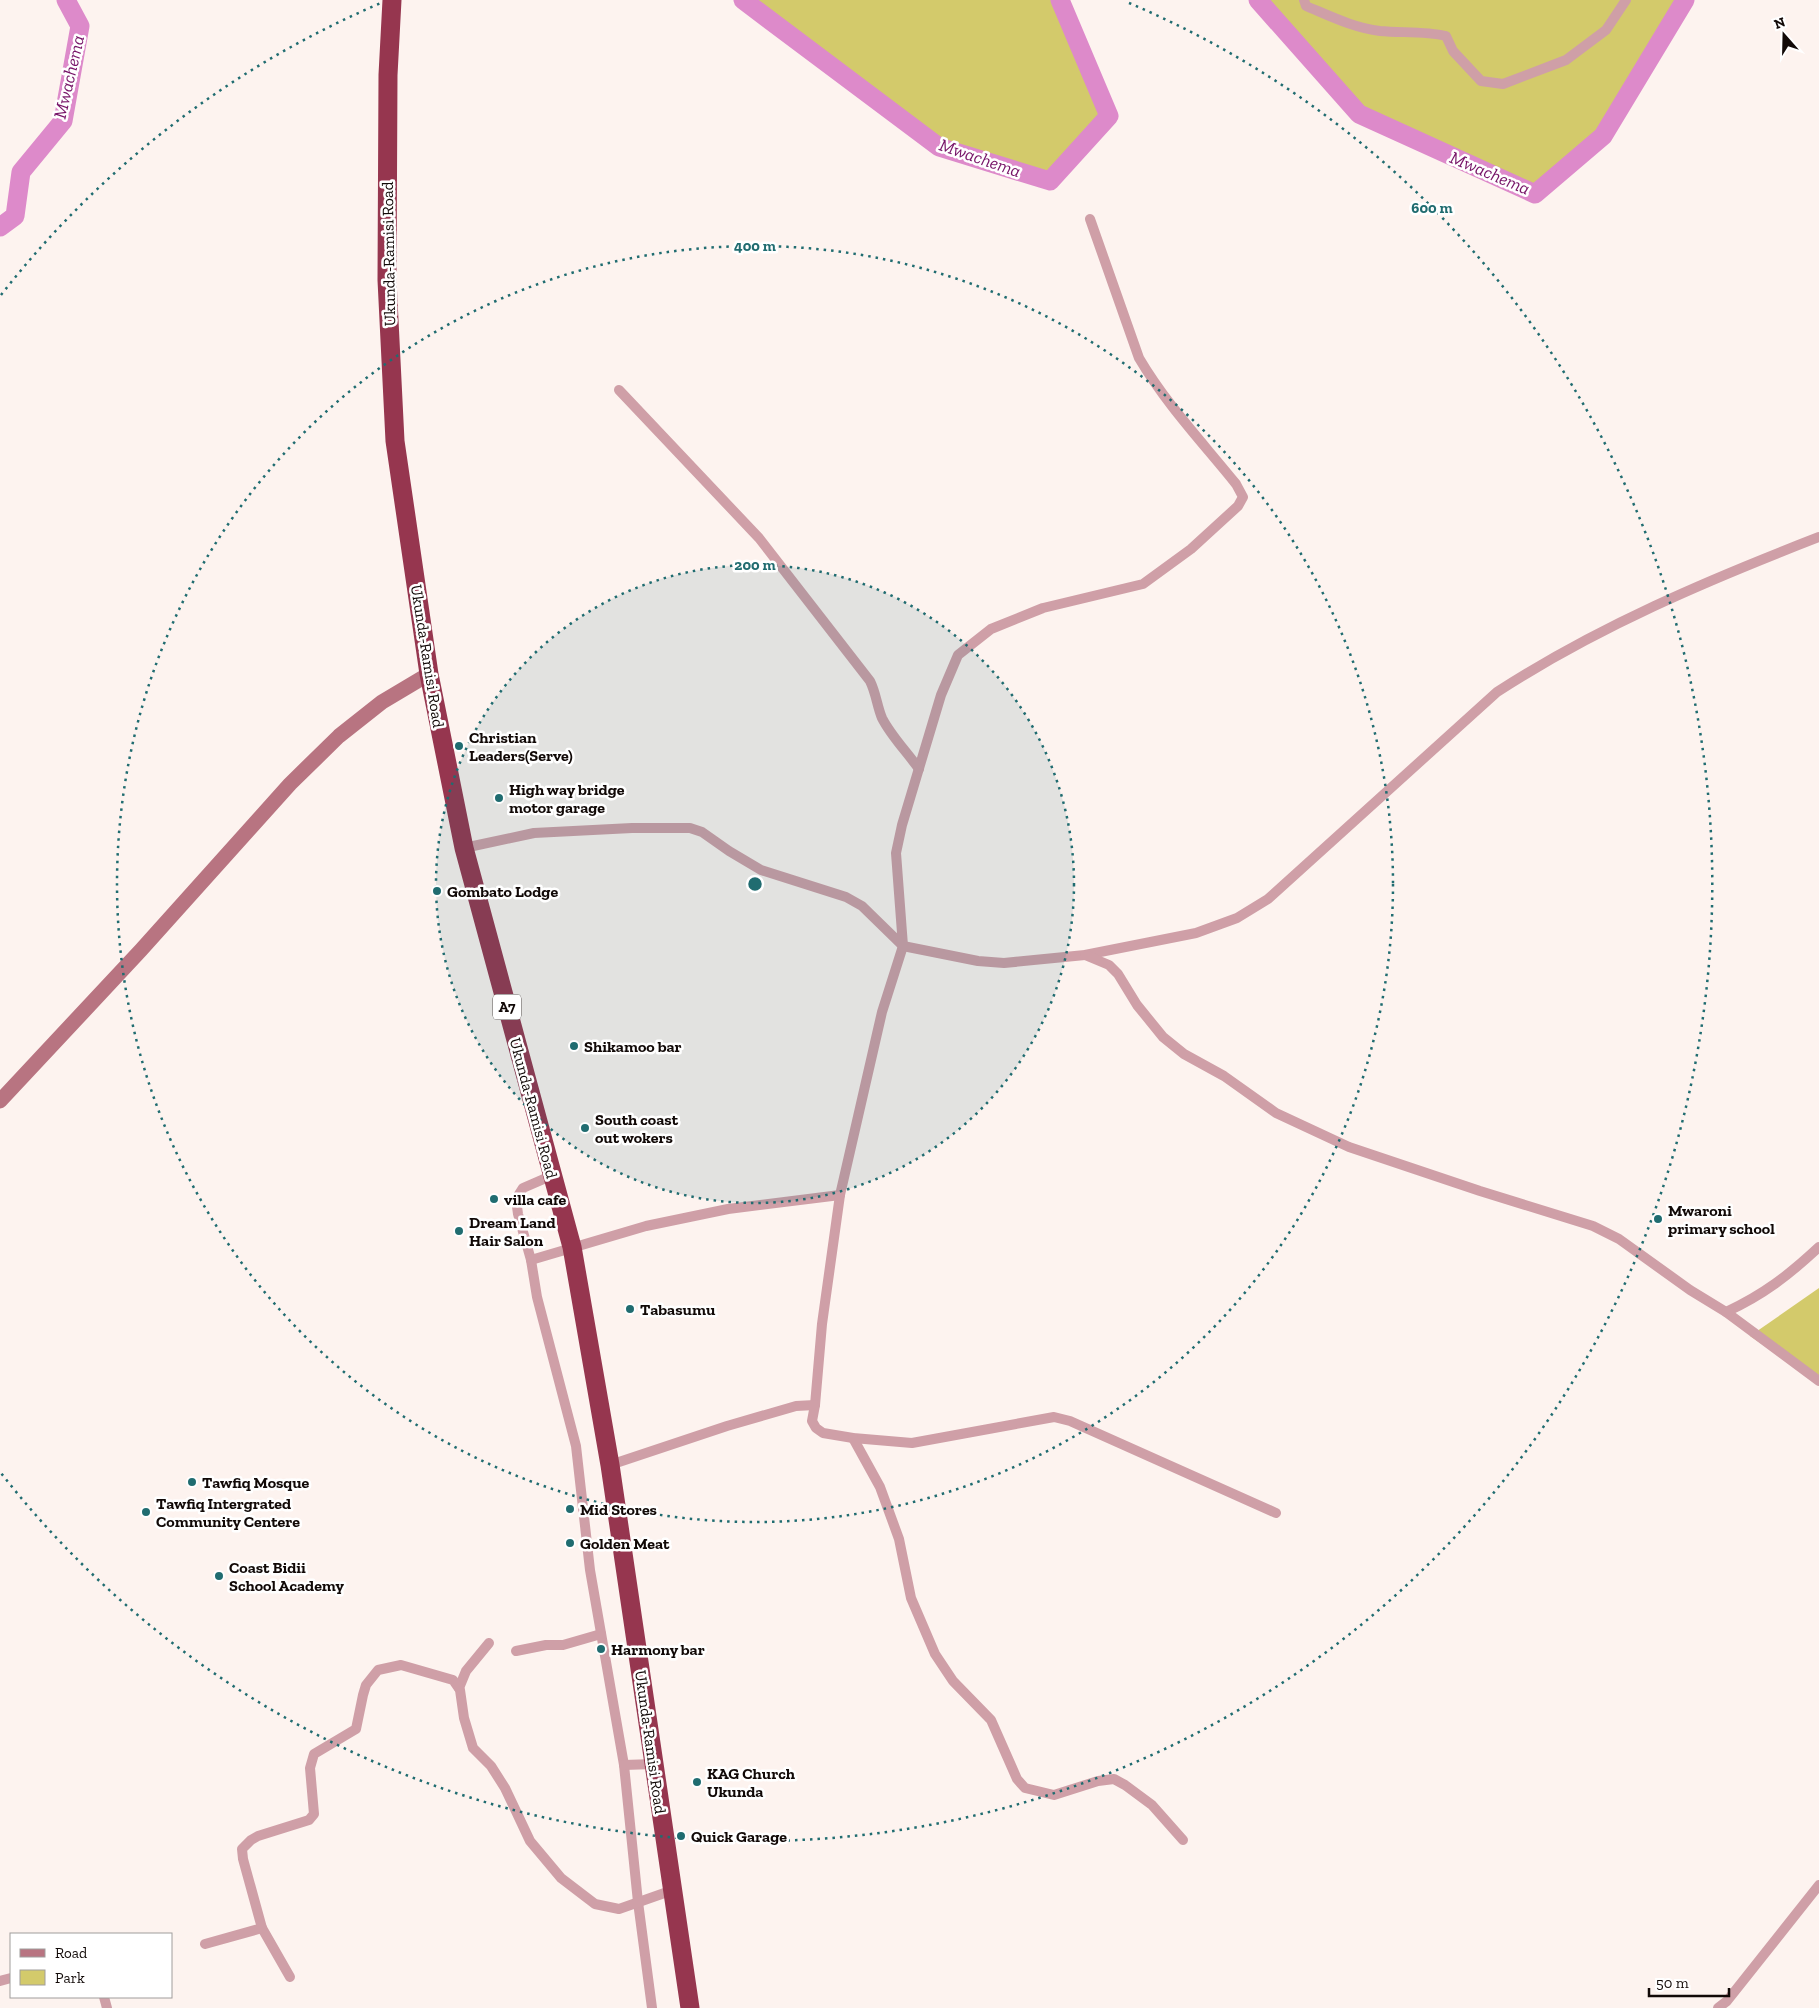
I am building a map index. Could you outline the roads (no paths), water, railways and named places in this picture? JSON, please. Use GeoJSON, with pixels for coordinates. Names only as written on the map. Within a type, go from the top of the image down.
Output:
{"type":"FeatureCollection","features":[{"type":"Feature","properties":{"kind":"highway","name":"Ukunda-Ramisi Road"},"geometry":{"type":"LineString","coordinates":[[392,0],[388,84],[387,280],[395,441],[429,674],[464,848],[572,1246],[610,1465],[690,2008]]}},
{"type":"Feature","properties":{"kind":"street"},"geometry":{"type":"LineString","coordinates":[[1304,0],[1306,6],[1350,24],[1378,30],[1434,33],[1446,36],[1453,51],[1481,81],[1503,84],[1566,60],[1606,30],[1626,0]]}},
{"type":"Feature","properties":{"kind":"street"},"geometry":{"type":"LineString","coordinates":[[1090,219],[1139,358],[1149,375],[1169,401],[1236,484],[1243,497],[1238,506],[1191,549],[1143,584],[1043,608],[991,629],[958,655],[941,694],[896,853],[903,946],[882,1012],[840,1195],[822,1324],[812,1421],[816,1428],[823,1432],[853,1438],[912,1443],[1054,1417],[1070,1420],[1276,1513]]}},
{"type":"Feature","properties":{"kind":"street"},"geometry":{"type":"LineString","coordinates":[[619,390],[759,538],[870,681],[886,725],[919,769]]}},
{"type":"Feature","properties":{"kind":"street"},"geometry":{"type":"LineString","coordinates":[[464,848],[534,833],[632,828],[690,828],[702,832],[761,870],[846,897],[862,906],[903,946],[978,961],[1004,963],[1085,955],[1196,933],[1237,918],[1268,899],[1497,692],[1632,616],[1819,537]]}},
{"type":"Feature","properties":{"kind":"street"},"geometry":{"type":"LineString","coordinates":[[0,1101],[141,950],[290,784],[339,736],[382,702],[429,674]]}},
{"type":"Feature","properties":{"kind":"street"},"geometry":{"type":"LineString","coordinates":[[1085,955],[1109,965],[1118,974],[1137,1005],[1163,1037],[1184,1054],[1224,1076],[1276,1113],[1349,1147],[1480,1191],[1593,1226],[1619,1239],[1690,1290],[1726,1312],[1819,1382]]}},
{"type":"Feature","properties":{"kind":"street"},"geometry":{"type":"LineString","coordinates":[[553,1175],[523,1188],[516,1199],[518,1214],[531,1260],[537,1297],[576,1446],[590,1570],[624,1765],[638,1902],[652,2008]]}},
{"type":"Feature","properties":{"kind":"street"},"geometry":{"type":"LineString","coordinates":[[531,1260],[572,1246],[646,1226],[728,1209],[840,1195]]}},
{"type":"Feature","properties":{"kind":"street"},"geometry":{"type":"LineString","coordinates":[[1726,1312],[1765,1293],[1793,1272],[1819,1247]]}},
{"type":"Feature","properties":{"kind":"street"},"geometry":{"type":"LineString","coordinates":[[610,1465],[775,1412],[796,1406],[815,1405]]}},
{"type":"Feature","properties":{"kind":"street"},"geometry":{"type":"LineString","coordinates":[[853,1438],[880,1487],[899,1539],[911,1598],[935,1654],[953,1681],[990,1720],[1017,1779],[1025,1788],[1054,1795],[1098,1781],[1114,1780],[1152,1806],[1183,1840]]}},
{"type":"Feature","properties":{"kind":"street"},"geometry":{"type":"LineString","coordinates":[[516,1651],[563,1645],[601,1634]]}},
{"type":"Feature","properties":{"kind":"street"},"geometry":{"type":"LineString","coordinates":[[458,1688],[466,1671],[489,1643]]}},
{"type":"Feature","properties":{"kind":"street"},"geometry":{"type":"LineString","coordinates":[[290,1977],[262,1928],[242,1849],[250,1840],[258,1836],[309,1820],[314,1814],[310,1768],[314,1754],[356,1730],[362,1695],[374,1673],[387,1666],[401,1665],[453,1680],[458,1688],[473,1748],[491,1766],[505,1788],[530,1841],[561,1878],[595,1904],[619,1909],[673,1890]]}},
{"type":"Feature","properties":{"kind":"street"},"geometry":{"type":"LineString","coordinates":[[624,1765],[654,1764]]}},
{"type":"Feature","properties":{"kind":"street"},"geometry":{"type":"LineString","coordinates":[[1718,2008],[1727,2001],[1819,1885]]}},
{"type":"Feature","properties":{"kind":"street"},"geometry":{"type":"LineString","coordinates":[[205,1944],[262,1928]]}},
{"type":"Feature","properties":{"kind":"waterway","name":"Mwachema"},"geometry":{"type":"LineString","coordinates":[[0,227],[15,216],[21,172],[63,121],[80,26],[66,0]]}},
{"type":"Feature","properties":{"kind":"waterway","name":"Mwachema"},"geometry":{"type":"LineString","coordinates":[[743,0],[939,147],[1050,181],[1109,116],[1060,0]]}},
{"type":"Feature","properties":{"kind":"waterway","name":"Mwachema"},"geometry":{"type":"LineString","coordinates":[[1258,0],[1359,114],[1535,194],[1603,136],[1685,0]]}},
{"type":"Feature","properties":{"kind":"place","name":"Christian Leaders(Serve)"},"geometry":{"type":"Point","coordinates":[459,746]}},
{"type":"Feature","properties":{"kind":"place","name":"High way bridge motor garage"},"geometry":{"type":"Point","coordinates":[499,798]}},
{"type":"Feature","properties":{"kind":"place","name":"Gombato Lodge"},"geometry":{"type":"Point","coordinates":[437,891]}},
{"type":"Feature","properties":{"kind":"place","name":"Shikamoo bar"},"geometry":{"type":"Point","coordinates":[574,1046]}},
{"type":"Feature","properties":{"kind":"place","name":"South coast out wokers"},"geometry":{"type":"Point","coordinates":[585,1128]}},
{"type":"Feature","properties":{"kind":"place","name":"villa cafe"},"geometry":{"type":"Point","coordinates":[494,1199]}},
{"type":"Feature","properties":{"kind":"place","name":"Mwaroni primary school"},"geometry":{"type":"Point","coordinates":[1658,1219]}},
{"type":"Feature","properties":{"kind":"place","name":"Dream Land Hair Salon"},"geometry":{"type":"Point","coordinates":[459,1231]}},
{"type":"Feature","properties":{"kind":"place","name":"Tabasumu"},"geometry":{"type":"Point","coordinates":[630,1309]}},
{"type":"Feature","properties":{"kind":"place","name":"Tawfiq Mosque"},"geometry":{"type":"Point","coordinates":[192,1482]}},
{"type":"Feature","properties":{"kind":"place","name":"Mid Stores"},"geometry":{"type":"Point","coordinates":[570,1509]}},
{"type":"Feature","properties":{"kind":"place","name":"Tawfiq Intergrated Community Centere"},"geometry":{"type":"Point","coordinates":[146,1512]}},
{"type":"Feature","properties":{"kind":"place","name":"Golden Meat"},"geometry":{"type":"Point","coordinates":[570,1543]}},
{"type":"Feature","properties":{"kind":"place","name":"Coast Bidii School Academy"},"geometry":{"type":"Point","coordinates":[219,1576]}},
{"type":"Feature","properties":{"kind":"place","name":"Harmony bar"},"geometry":{"type":"Point","coordinates":[601,1649]}},
{"type":"Feature","properties":{"kind":"place","name":"KAG Church Ukunda"},"geometry":{"type":"Point","coordinates":[697,1782]}},
{"type":"Feature","properties":{"kind":"place","name":"Quick Garage"},"geometry":{"type":"Point","coordinates":[681,1836]}}]}
